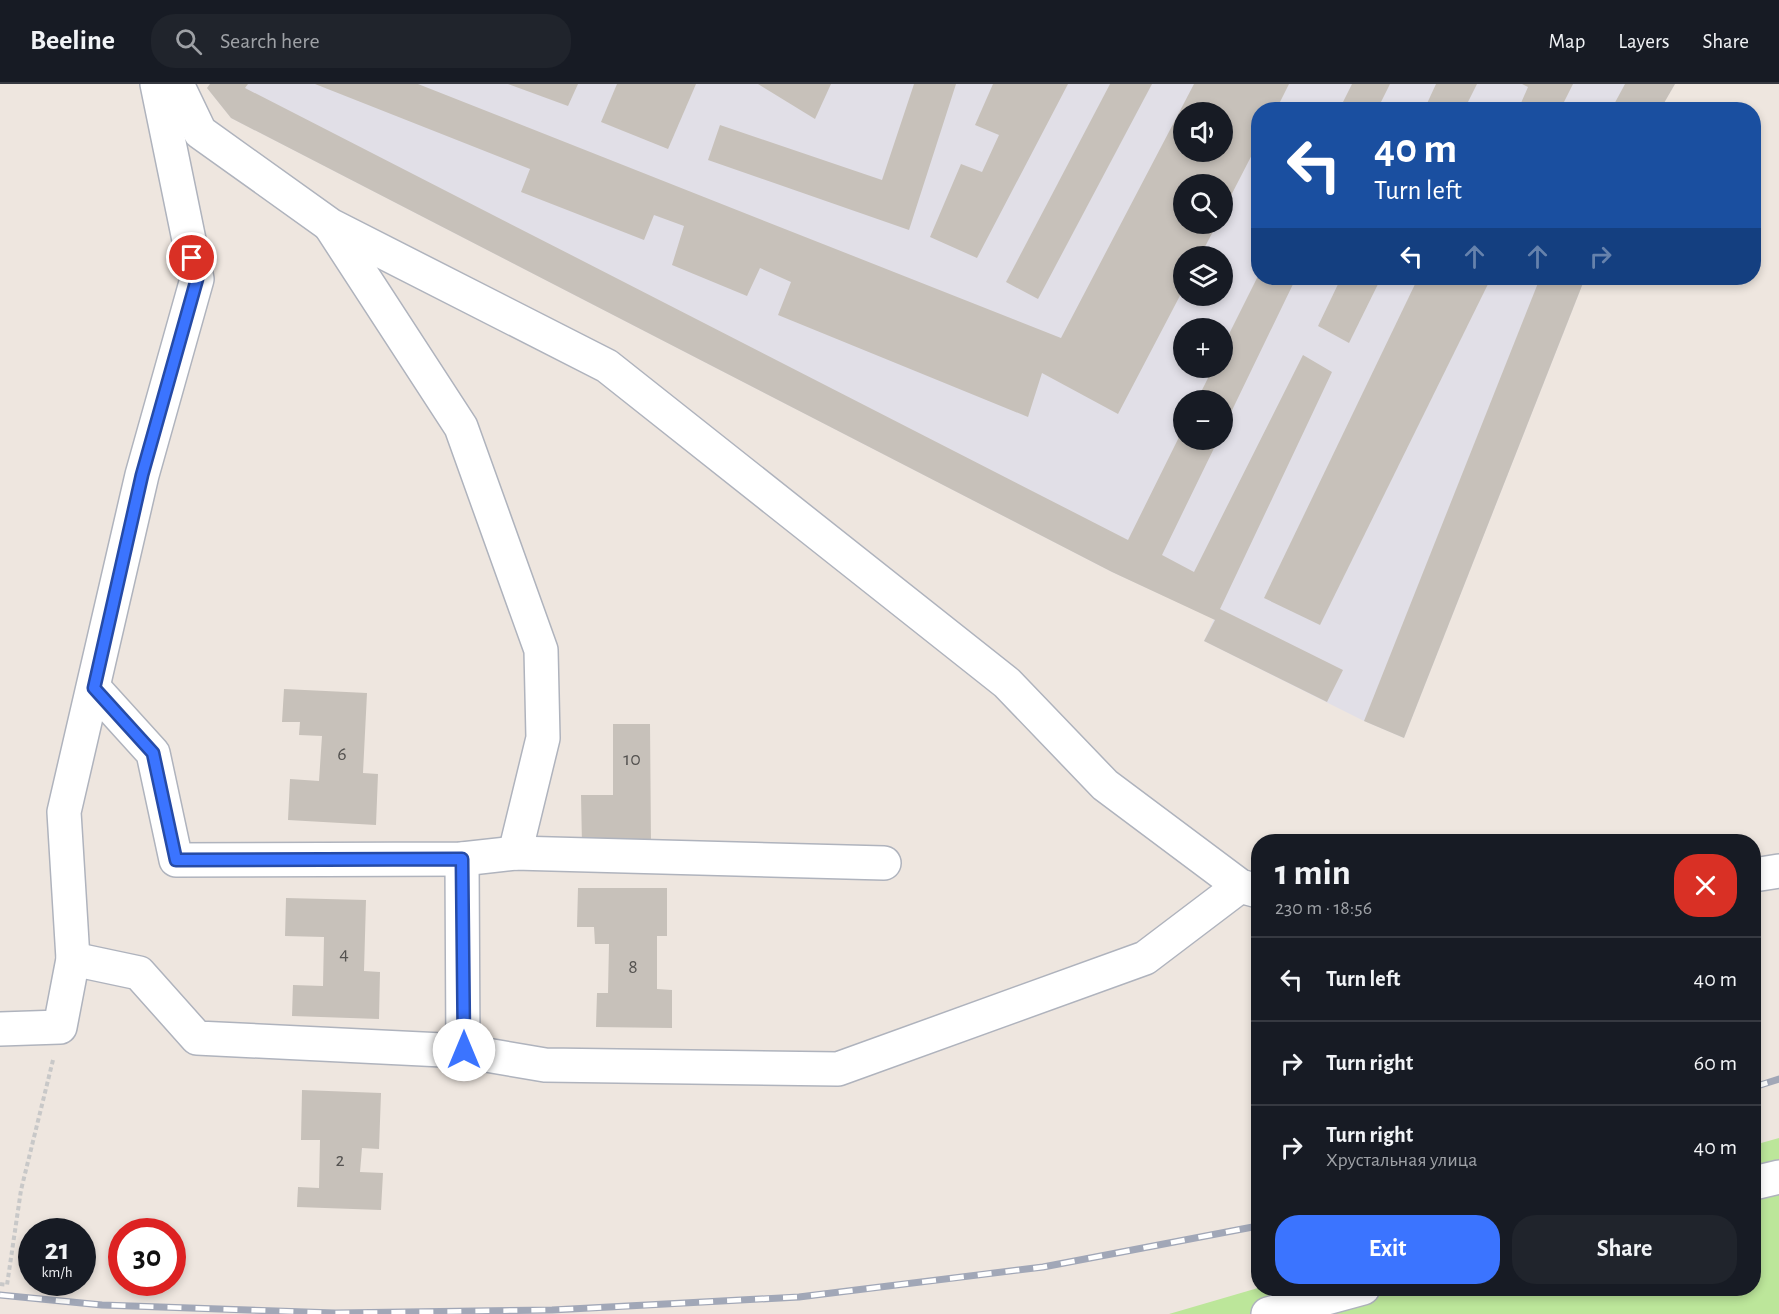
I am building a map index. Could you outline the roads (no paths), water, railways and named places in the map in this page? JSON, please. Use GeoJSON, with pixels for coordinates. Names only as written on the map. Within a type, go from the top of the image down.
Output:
{"type":"FeatureCollection","features":[{"type":"Feature","properties":{"kind":"street"},"geometry":{"type":"LineString","coordinates":[[0,1029],[60,1027],[73,959],[64,812],[142,475],[197,279],[157,84]]}},
{"type":"Feature","properties":{"kind":"street"},"geometry":{"type":"LineString","coordinates":[[73,959],[138,973],[197,1038],[464,1050],[545,1065],[838,1069],[1145,958],[1249,889],[1105,785],[1007,683],[607,366],[330,225],[200,132],[177,84]]}},
{"type":"Feature","properties":{"kind":"street"},"geometry":{"type":"LineString","coordinates":[[330,225],[461,427],[541,650],[543,738],[514,853]]}},
{"type":"Feature","properties":{"kind":"street"},"geometry":{"type":"LineString","coordinates":[[94,688],[153,753],[176,860],[462,859],[514,853],[884,863]]}},
{"type":"Feature","properties":{"kind":"street"},"geometry":{"type":"LineString","coordinates":[[462,859],[464,1050]]}},
{"type":"Feature","properties":{"kind":"street"},"geometry":{"type":"LineString","coordinates":[[1761,874],[1779,871]]}},
{"type":"Feature","properties":{"kind":"street"},"geometry":{"type":"LineString","coordinates":[[1761,1181],[1779,1177]]}},
{"type":"Feature","properties":{"kind":"street"},"geometry":{"type":"LineString","coordinates":[[1268,1314],[1334,1296]]}},
{"type":"Feature","properties":{"kind":"railway"},"geometry":{"type":"LineString","coordinates":[[1761,1085],[1779,1079]]}},
{"type":"Feature","properties":{"kind":"railway"},"geometry":{"type":"LineString","coordinates":[[0,1295],[102,1305],[335,1313],[552,1310],[799,1297],[1043,1267],[1251,1227]]}}]}
